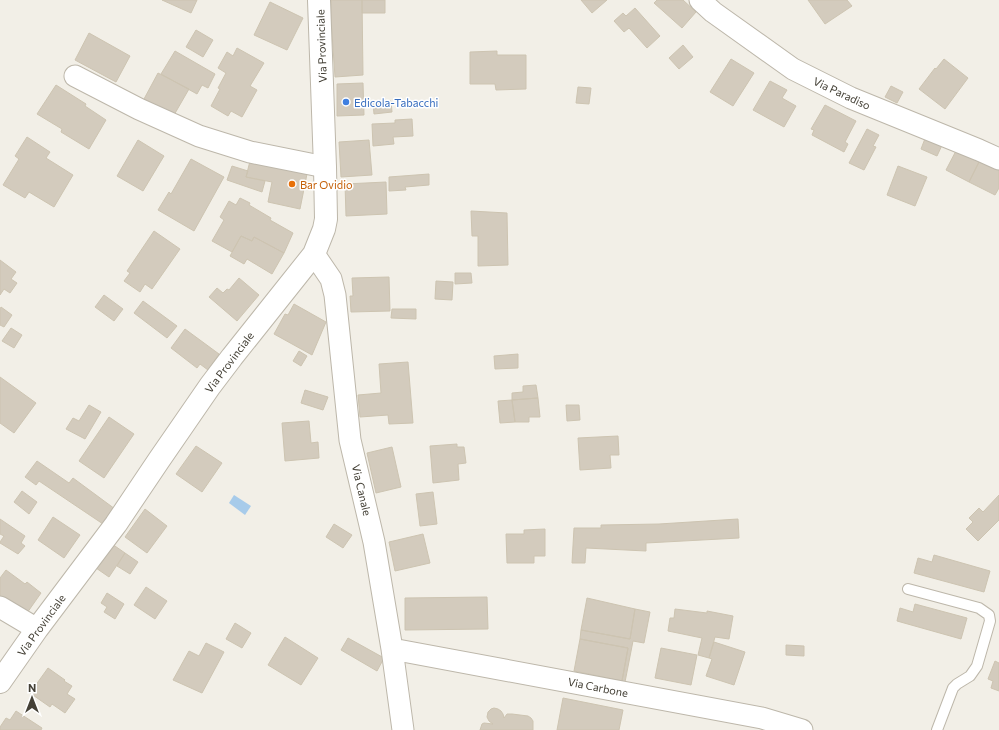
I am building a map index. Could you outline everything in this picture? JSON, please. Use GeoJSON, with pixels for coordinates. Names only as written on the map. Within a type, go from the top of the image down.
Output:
{"type":"FeatureCollection","features":[{"type":"Feature","properties":{"kind":"street","name":"Via Provinciale"},"geometry":{"type":"LineString","coordinates":[[0,682],[37,629],[116,524],[210,386],[314,254],[324,230],[326,219],[320,0]]}},
{"type":"Feature","properties":{"kind":"street","name":"Via Paradiso"},"geometry":{"type":"LineString","coordinates":[[700,0],[713,12],[793,69],[851,98],[999,159]]}},
{"type":"Feature","properties":{"kind":"street"},"geometry":{"type":"LineString","coordinates":[[75,76],[139,109],[199,136],[250,152],[325,167]]}},
{"type":"Feature","properties":{"kind":"street","name":"Via Canale"},"geometry":{"type":"LineString","coordinates":[[314,254],[331,279],[335,294],[350,440],[374,542],[392,649],[403,730]]}},
{"type":"Feature","properties":{"kind":"street"},"geometry":{"type":"LineString","coordinates":[[0,607],[37,629]]}},
{"type":"Feature","properties":{"kind":"street","name":"Via Carbone"},"geometry":{"type":"LineString","coordinates":[[392,649],[762,718],[802,730]]}},
{"type":"Feature","properties":{"kind":"lane"},"geometry":{"type":"LineString","coordinates":[[908,589],[979,608],[989,615],[990,621],[977,666],[970,676],[957,684],[954,688],[937,730]]}},
{"type":"Feature","properties":{"kind":"water"},"geometry":{"type":"Polygon","coordinates":[[[234,495],[251,506],[245,515],[229,503],[234,495]]]}},
{"type":"Feature","properties":{"kind":"building"},"geometry":{"type":"Polygon","coordinates":[[[162,0],[197,0],[191,13],[162,0]]]}},
{"type":"Feature","properties":{"kind":"building"},"geometry":{"type":"Polygon","coordinates":[[[331,0],[362,0],[363,75],[335,77],[331,0]]]}},
{"type":"Feature","properties":{"kind":"building"},"geometry":{"type":"Polygon","coordinates":[[[362,0],[385,0],[385,13],[362,13],[362,0]]]}},
{"type":"Feature","properties":{"kind":"building"},"geometry":{"type":"Polygon","coordinates":[[[581,0],[607,0],[592,13],[581,0]]]}},
{"type":"Feature","properties":{"kind":"building"},"geometry":{"type":"Polygon","coordinates":[[[657,0],[683,0],[696,12],[682,28],[654,3],[657,0]]]}},
{"type":"Feature","properties":{"kind":"building"},"geometry":{"type":"Polygon","coordinates":[[[808,0],[847,0],[852,6],[825,24],[808,0]]]}},
{"type":"Feature","properties":{"kind":"building"},"geometry":{"type":"Polygon","coordinates":[[[270,2],[303,18],[287,50],[254,35],[270,2]]]}},
{"type":"Feature","properties":{"kind":"building"},"geometry":{"type":"Polygon","coordinates":[[[635,8],[660,36],[647,48],[629,28],[624,32],[614,21],[623,13],[626,16],[635,8]]]}},
{"type":"Feature","properties":{"kind":"building"},"geometry":{"type":"Polygon","coordinates":[[[196,30],[213,40],[203,57],[186,47],[196,30]]]}},
{"type":"Feature","properties":{"kind":"building"},"geometry":{"type":"Polygon","coordinates":[[[89,33],[130,56],[116,82],[75,60],[89,33]]]}},
{"type":"Feature","properties":{"kind":"building"},"geometry":{"type":"Polygon","coordinates":[[[683,45],[693,57],[679,69],[669,58],[683,45]]]}},
{"type":"Feature","properties":{"kind":"building"},"geometry":{"type":"Polygon","coordinates":[[[237,48],[264,63],[250,86],[257,90],[242,117],[231,111],[228,116],[211,106],[226,73],[218,68],[227,52],[233,56],[237,48]]]}},
{"type":"Feature","properties":{"kind":"building"},"geometry":{"type":"Polygon","coordinates":[[[175,51],[215,74],[208,88],[202,85],[197,94],[161,74],[175,51]]]}},
{"type":"Feature","properties":{"kind":"building"},"geometry":{"type":"Polygon","coordinates":[[[497,51],[497,55],[526,55],[526,89],[496,90],[495,84],[470,84],[470,52],[497,51]]]}},
{"type":"Feature","properties":{"kind":"building"},"geometry":{"type":"Polygon","coordinates":[[[731,59],[754,73],[733,106],[710,92],[731,59]]]}},
{"type":"Feature","properties":{"kind":"building"},"geometry":{"type":"Polygon","coordinates":[[[944,59],[968,78],[945,109],[919,89],[944,59]]]}},
{"type":"Feature","properties":{"kind":"building"},"geometry":{"type":"Polygon","coordinates":[[[158,73],[189,89],[174,115],[144,99],[158,73]]]}},
{"type":"Feature","properties":{"kind":"building"},"geometry":{"type":"Polygon","coordinates":[[[770,81],[787,90],[782,98],[796,106],[784,127],[753,110],[770,81]]]}},
{"type":"Feature","properties":{"kind":"building"},"geometry":{"type":"Polygon","coordinates":[[[363,83],[364,115],[337,116],[337,84],[363,83]]]}},
{"type":"Feature","properties":{"kind":"building"},"geometry":{"type":"Polygon","coordinates":[[[56,85],[86,104],[85,106],[106,120],[89,149],[61,132],[62,129],[37,114],[56,85]]]}},
{"type":"Feature","properties":{"kind":"building"},"geometry":{"type":"Polygon","coordinates":[[[891,86],[903,92],[897,103],[885,97],[891,86]]]}},
{"type":"Feature","properties":{"kind":"building"},"geometry":{"type":"Polygon","coordinates":[[[578,87],[591,88],[589,104],[576,103],[578,87]]]}},
{"type":"Feature","properties":{"kind":"building"},"geometry":{"type":"Polygon","coordinates":[[[391,101],[392,112],[374,114],[373,103],[391,101]]]}},
{"type":"Feature","properties":{"kind":"building"},"geometry":{"type":"Polygon","coordinates":[[[825,105],[856,121],[845,142],[848,144],[844,152],[812,135],[814,130],[811,129],[825,105]]]}},
{"type":"Feature","properties":{"kind":"building"},"geometry":{"type":"Polygon","coordinates":[[[412,119],[413,136],[393,137],[394,144],[373,146],[372,124],[395,123],[395,120],[412,119]]]}},
{"type":"Feature","properties":{"kind":"building"},"geometry":{"type":"Polygon","coordinates":[[[867,129],[879,135],[873,146],[876,147],[864,170],[849,163],[867,129]]]}},
{"type":"Feature","properties":{"kind":"building"},"geometry":{"type":"Polygon","coordinates":[[[926,136],[943,143],[937,156],[921,149],[926,136]]]}},
{"type":"Feature","properties":{"kind":"building"},"geometry":{"type":"Polygon","coordinates":[[[27,137],[50,152],[46,158],[73,175],[54,207],[29,192],[25,198],[3,185],[19,159],[15,156],[27,137]]]}},
{"type":"Feature","properties":{"kind":"building"},"geometry":{"type":"Polygon","coordinates":[[[138,140],[164,156],[143,191],[117,176],[138,140]]]}},
{"type":"Feature","properties":{"kind":"building"},"geometry":{"type":"Polygon","coordinates":[[[369,140],[372,175],[341,177],[339,142],[369,140]]]}},
{"type":"Feature","properties":{"kind":"building"},"geometry":{"type":"Polygon","coordinates":[[[958,147],[981,158],[969,182],[946,170],[958,147]]]}},
{"type":"Feature","properties":{"kind":"building"},"geometry":{"type":"Polygon","coordinates":[[[981,158],[999,166],[999,188],[995,195],[969,182],[981,158]]]}},
{"type":"Feature","properties":{"kind":"building"},"geometry":{"type":"Polygon","coordinates":[[[191,159],[224,177],[194,231],[158,210],[169,192],[171,194],[191,159]]]}},
{"type":"Feature","properties":{"kind":"building"},"geometry":{"type":"Polygon","coordinates":[[[250,161],[307,174],[300,209],[268,202],[272,182],[246,177],[250,161]]]}},
{"type":"Feature","properties":{"kind":"building"},"geometry":{"type":"Polygon","coordinates":[[[232,166],[248,171],[246,177],[265,181],[262,192],[227,180],[232,166]]]}},
{"type":"Feature","properties":{"kind":"building"},"geometry":{"type":"Polygon","coordinates":[[[898,166],[927,177],[915,206],[887,195],[898,166]]]}},
{"type":"Feature","properties":{"kind":"building"},"geometry":{"type":"Polygon","coordinates":[[[429,174],[429,185],[405,187],[406,190],[389,191],[389,177],[429,174]]]}},
{"type":"Feature","properties":{"kind":"building"},"geometry":{"type":"Polygon","coordinates":[[[386,182],[387,214],[346,216],[345,184],[386,182]]]}},
{"type":"Feature","properties":{"kind":"building"},"geometry":{"type":"Polygon","coordinates":[[[240,198],[250,203],[249,205],[271,218],[270,220],[293,233],[284,253],[254,237],[252,241],[241,236],[232,252],[212,241],[224,220],[220,217],[229,201],[236,205],[240,198]]]}},
{"type":"Feature","properties":{"kind":"building"},"geometry":{"type":"Polygon","coordinates":[[[471,211],[507,213],[508,265],[478,266],[478,236],[472,236],[471,211]]]}},
{"type":"Feature","properties":{"kind":"building"},"geometry":{"type":"Polygon","coordinates":[[[154,231],[180,249],[152,289],[145,284],[140,292],[124,281],[130,273],[127,271],[154,231]]]}},
{"type":"Feature","properties":{"kind":"building"},"geometry":{"type":"Polygon","coordinates":[[[241,236],[252,241],[254,237],[284,253],[272,274],[247,259],[244,264],[230,256],[241,236]]]}},
{"type":"Feature","properties":{"kind":"building"},"geometry":{"type":"Polygon","coordinates":[[[0,260],[16,272],[11,279],[17,283],[10,293],[4,289],[0,295],[0,260]]]}},
{"type":"Feature","properties":{"kind":"building"},"geometry":{"type":"Polygon","coordinates":[[[455,273],[471,273],[472,283],[455,284],[455,273]]]}},
{"type":"Feature","properties":{"kind":"building"},"geometry":{"type":"Polygon","coordinates":[[[389,277],[390,311],[351,312],[350,296],[353,296],[352,278],[389,277]]]}},
{"type":"Feature","properties":{"kind":"building"},"geometry":{"type":"Polygon","coordinates":[[[239,278],[259,295],[237,321],[209,297],[217,288],[223,293],[227,289],[229,290],[239,278]]]}},
{"type":"Feature","properties":{"kind":"building"},"geometry":{"type":"Polygon","coordinates":[[[436,281],[453,282],[452,300],[435,299],[436,281]]]}},
{"type":"Feature","properties":{"kind":"building"},"geometry":{"type":"Polygon","coordinates":[[[104,295],[123,309],[114,321],[95,307],[104,295]]]}},
{"type":"Feature","properties":{"kind":"building"},"geometry":{"type":"Polygon","coordinates":[[[143,301],[177,326],[167,338],[134,313],[143,301]]]}},
{"type":"Feature","properties":{"kind":"building"},"geometry":{"type":"Polygon","coordinates":[[[294,304],[326,322],[312,355],[274,334],[285,314],[288,315],[294,304]]]}},
{"type":"Feature","properties":{"kind":"building"},"geometry":{"type":"Polygon","coordinates":[[[1,307],[12,315],[4,327],[0,325],[1,307]]]}},
{"type":"Feature","properties":{"kind":"building"},"geometry":{"type":"Polygon","coordinates":[[[392,309],[416,309],[416,319],[391,318],[392,309]]]}},
{"type":"Feature","properties":{"kind":"building"},"geometry":{"type":"Polygon","coordinates":[[[11,328],[22,335],[14,348],[2,341],[11,328]]]}},
{"type":"Feature","properties":{"kind":"building"},"geometry":{"type":"Polygon","coordinates":[[[185,329],[219,354],[208,370],[200,364],[197,368],[171,348],[185,329]]]}},
{"type":"Feature","properties":{"kind":"building"},"geometry":{"type":"Polygon","coordinates":[[[299,351],[307,356],[301,366],[293,361],[299,351]]]}},
{"type":"Feature","properties":{"kind":"building"},"geometry":{"type":"Polygon","coordinates":[[[518,354],[518,368],[495,369],[494,356],[518,354]]]}},
{"type":"Feature","properties":{"kind":"building"},"geometry":{"type":"Polygon","coordinates":[[[408,362],[413,423],[389,424],[388,415],[360,417],[358,395],[381,393],[379,364],[408,362]]]}},
{"type":"Feature","properties":{"kind":"building"},"geometry":{"type":"Polygon","coordinates":[[[0,377],[36,403],[14,433],[0,423],[0,377]]]}},
{"type":"Feature","properties":{"kind":"building"},"geometry":{"type":"Polygon","coordinates":[[[536,385],[538,398],[512,400],[512,393],[523,392],[523,386],[536,385]]]}},
{"type":"Feature","properties":{"kind":"building"},"geometry":{"type":"Polygon","coordinates":[[[305,390],[328,397],[323,410],[301,403],[305,390]]]}},
{"type":"Feature","properties":{"kind":"building"},"geometry":{"type":"Polygon","coordinates":[[[538,398],[540,417],[529,417],[529,422],[515,422],[512,400],[538,398]]]}},
{"type":"Feature","properties":{"kind":"building"},"geometry":{"type":"Polygon","coordinates":[[[512,400],[515,422],[500,423],[498,401],[512,400]]]}},
{"type":"Feature","properties":{"kind":"building"},"geometry":{"type":"Polygon","coordinates":[[[89,405],[101,412],[85,439],[66,429],[73,418],[79,421],[89,405]]]}},
{"type":"Feature","properties":{"kind":"building"},"geometry":{"type":"Polygon","coordinates":[[[566,405],[579,405],[580,420],[567,421],[566,405]]]}},
{"type":"Feature","properties":{"kind":"building"},"geometry":{"type":"Polygon","coordinates":[[[109,417],[134,434],[104,478],[79,461],[109,417]]]}},
{"type":"Feature","properties":{"kind":"building"},"geometry":{"type":"Polygon","coordinates":[[[309,421],[311,443],[318,442],[319,458],[285,461],[282,423],[309,421]]]}},
{"type":"Feature","properties":{"kind":"building"},"geometry":{"type":"Polygon","coordinates":[[[618,436],[619,455],[610,455],[611,468],[580,470],[578,438],[618,436]]]}},
{"type":"Feature","properties":{"kind":"building"},"geometry":{"type":"Polygon","coordinates":[[[457,444],[457,447],[464,447],[466,463],[458,464],[459,480],[433,483],[430,446],[457,444]]]}},
{"type":"Feature","properties":{"kind":"building"},"geometry":{"type":"Polygon","coordinates":[[[196,446],[222,463],[202,492],[176,474],[196,446]]]}},
{"type":"Feature","properties":{"kind":"building"},"geometry":{"type":"Polygon","coordinates":[[[392,447],[401,487],[376,493],[367,453],[392,447]]]}},
{"type":"Feature","properties":{"kind":"building"},"geometry":{"type":"Polygon","coordinates":[[[37,461],[69,483],[73,478],[115,509],[103,524],[39,481],[36,485],[25,477],[37,461]]]}},
{"type":"Feature","properties":{"kind":"building"},"geometry":{"type":"Polygon","coordinates":[[[22,491],[37,502],[29,514],[14,502],[22,491]]]}},
{"type":"Feature","properties":{"kind":"building"},"geometry":{"type":"Polygon","coordinates":[[[433,492],[437,524],[420,526],[416,494],[433,492]]]}},
{"type":"Feature","properties":{"kind":"building"},"geometry":{"type":"Polygon","coordinates":[[[999,495],[999,520],[978,541],[966,529],[973,522],[969,518],[979,508],[983,512],[999,495]]]}},
{"type":"Feature","properties":{"kind":"building"},"geometry":{"type":"Polygon","coordinates":[[[145,509],[167,526],[147,553],[125,537],[145,509]]]}},
{"type":"Feature","properties":{"kind":"building"},"geometry":{"type":"Polygon","coordinates":[[[53,517],[80,535],[64,558],[38,540],[53,517]]]}},
{"type":"Feature","properties":{"kind":"building"},"geometry":{"type":"Polygon","coordinates":[[[0,519],[25,536],[21,543],[25,546],[18,554],[0,543],[4,536],[0,534],[0,519]]]}},
{"type":"Feature","properties":{"kind":"building"},"geometry":{"type":"Polygon","coordinates":[[[738,519],[739,538],[646,543],[646,551],[586,548],[585,563],[572,563],[574,528],[601,528],[601,525],[659,524],[738,519]]]}},
{"type":"Feature","properties":{"kind":"building"},"geometry":{"type":"Polygon","coordinates":[[[334,524],[352,535],[343,548],[326,537],[334,524]]]}},
{"type":"Feature","properties":{"kind":"building"},"geometry":{"type":"Polygon","coordinates":[[[545,529],[545,556],[534,556],[534,563],[507,563],[506,534],[524,534],[524,530],[545,529]]]}},
{"type":"Feature","properties":{"kind":"building"},"geometry":{"type":"Polygon","coordinates":[[[423,534],[430,563],[395,571],[389,542],[423,534]]]}},
{"type":"Feature","properties":{"kind":"building"},"geometry":{"type":"Polygon","coordinates":[[[112,544],[125,553],[109,577],[96,568],[112,544]]]}},
{"type":"Feature","properties":{"kind":"building"},"geometry":{"type":"Polygon","coordinates":[[[125,553],[138,562],[130,574],[117,566],[125,553]]]}},
{"type":"Feature","properties":{"kind":"building"},"geometry":{"type":"Polygon","coordinates":[[[934,555],[990,571],[984,592],[914,573],[918,558],[932,562],[934,555]]]}},
{"type":"Feature","properties":{"kind":"building"},"geometry":{"type":"Polygon","coordinates":[[[6,570],[25,584],[27,582],[41,593],[27,613],[0,603],[0,578],[6,570]]]}},
{"type":"Feature","properties":{"kind":"building"},"geometry":{"type":"Polygon","coordinates":[[[146,587],[167,601],[155,619],[134,605],[146,587]]]}},
{"type":"Feature","properties":{"kind":"building"},"geometry":{"type":"Polygon","coordinates":[[[107,593],[124,604],[115,619],[104,612],[107,607],[101,603],[107,593]]]}},
{"type":"Feature","properties":{"kind":"building"},"geometry":{"type":"Polygon","coordinates":[[[487,597],[488,629],[405,630],[405,598],[487,597]]]}},
{"type":"Feature","properties":{"kind":"building"},"geometry":{"type":"Polygon","coordinates":[[[587,598],[635,609],[630,639],[581,630],[587,598]]]}},
{"type":"Feature","properties":{"kind":"building"},"geometry":{"type":"Polygon","coordinates":[[[915,604],[967,618],[961,639],[897,621],[900,608],[913,612],[915,604]]]}},
{"type":"Feature","properties":{"kind":"building"},"geometry":{"type":"Polygon","coordinates":[[[635,609],[650,612],[644,643],[633,641],[625,682],[622,681],[628,648],[580,639],[581,630],[630,639],[635,609]]]}},
{"type":"Feature","properties":{"kind":"building"},"geometry":{"type":"Polygon","coordinates":[[[675,609],[707,613],[707,611],[733,616],[729,639],[715,637],[709,658],[698,655],[702,638],[668,631],[670,618],[674,618],[675,609]]]}},
{"type":"Feature","properties":{"kind":"building"},"geometry":{"type":"Polygon","coordinates":[[[235,623],[251,633],[242,648],[226,639],[235,623]]]}},
{"type":"Feature","properties":{"kind":"building"},"geometry":{"type":"Polygon","coordinates":[[[285,637],[318,658],[301,685],[268,665],[285,637]]]}},
{"type":"Feature","properties":{"kind":"building"},"geometry":{"type":"Polygon","coordinates":[[[348,638],[384,658],[377,671],[341,650],[348,638]]]}},
{"type":"Feature","properties":{"kind":"building"},"geometry":{"type":"Polygon","coordinates":[[[580,639],[628,648],[622,681],[574,671],[580,639]]]}},
{"type":"Feature","properties":{"kind":"building"},"geometry":{"type":"Polygon","coordinates":[[[714,642],[745,652],[734,685],[706,676],[712,659],[709,658],[714,642]]]}},
{"type":"Feature","properties":{"kind":"building"},"geometry":{"type":"Polygon","coordinates":[[[206,643],[224,652],[202,693],[173,680],[189,651],[199,656],[206,643]]]}},
{"type":"Feature","properties":{"kind":"building"},"geometry":{"type":"Polygon","coordinates":[[[786,645],[804,646],[804,656],[786,655],[786,645]]]}},
{"type":"Feature","properties":{"kind":"building"},"geometry":{"type":"Polygon","coordinates":[[[661,648],[697,655],[691,685],[655,678],[661,648]]]}},
{"type":"Feature","properties":{"kind":"building"},"geometry":{"type":"Polygon","coordinates":[[[995,661],[999,663],[999,691],[991,688],[993,681],[988,679],[995,661]]]}},
{"type":"Feature","properties":{"kind":"building"},"geometry":{"type":"Polygon","coordinates":[[[48,668],[72,686],[67,694],[75,699],[65,713],[52,704],[50,707],[30,693],[48,668]]]}},
{"type":"Feature","properties":{"kind":"building"},"geometry":{"type":"Polygon","coordinates":[[[563,698],[623,710],[619,730],[557,730],[563,698]]]}},
{"type":"Feature","properties":{"kind":"building"},"geometry":{"type":"Polygon","coordinates":[[[494,708],[501,711],[504,718],[507,714],[528,716],[533,721],[533,730],[480,730],[482,724],[484,723],[493,724],[487,717],[488,712],[494,708]]]}},
{"type":"Feature","properties":{"kind":"building"},"geometry":{"type":"Polygon","coordinates":[[[16,711],[42,728],[41,730],[0,730],[0,727],[6,718],[10,720],[16,711]]]}},
{"type":"Feature","properties":{"kind":"place","name":"Edicola-Tabacchi"},"geometry":{"type":"Point","coordinates":[346,102]}},
{"type":"Feature","properties":{"kind":"place","name":"Bar Ovidio"},"geometry":{"type":"Point","coordinates":[292,184]}}]}
